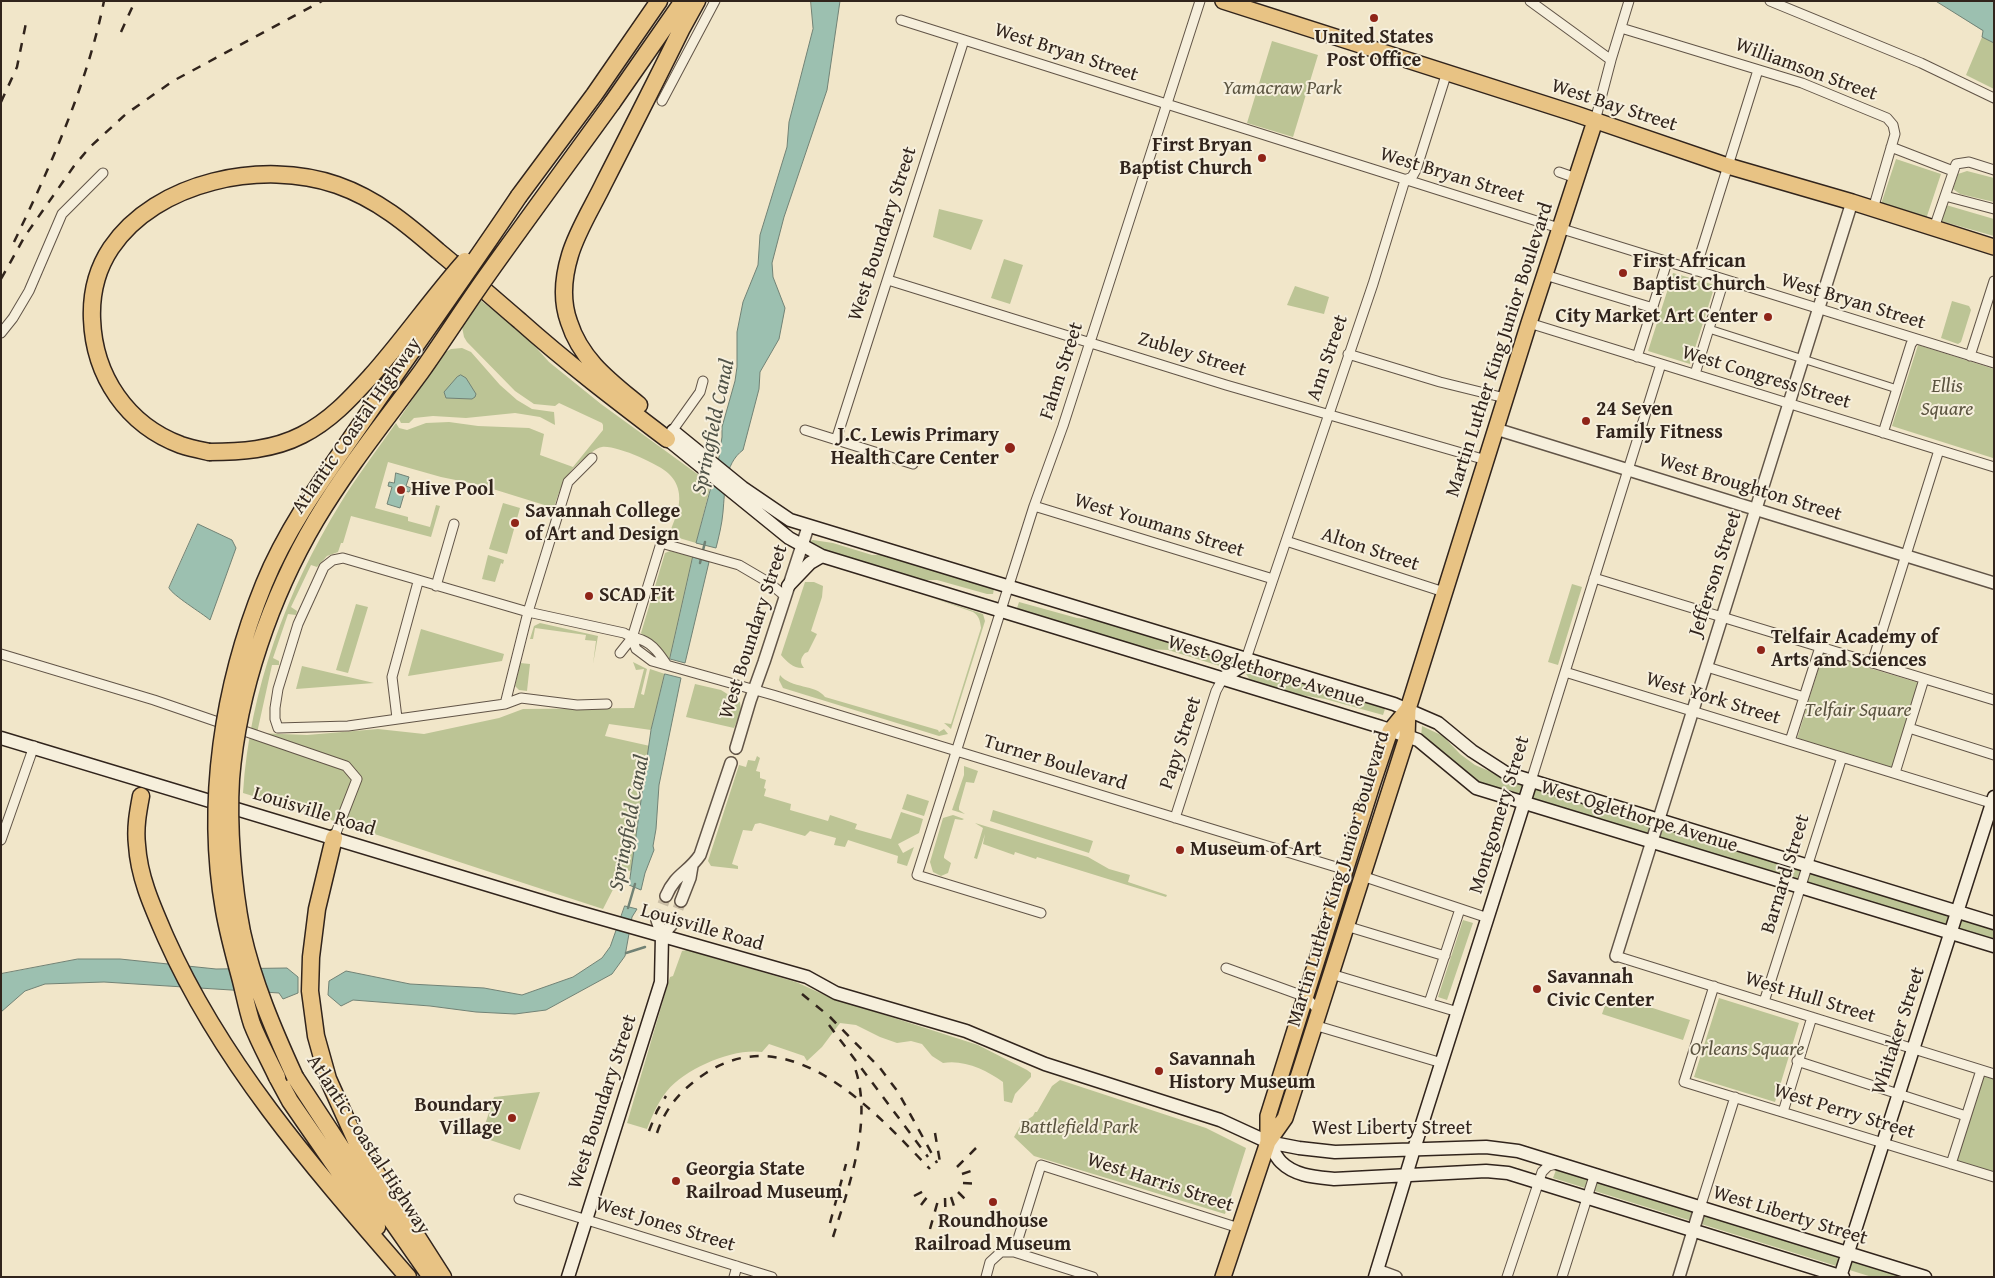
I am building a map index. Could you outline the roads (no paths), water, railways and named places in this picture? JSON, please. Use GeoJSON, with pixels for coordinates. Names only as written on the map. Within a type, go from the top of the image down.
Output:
{"type":"FeatureCollection","features":[{"type":"Feature","properties":{"kind":"highway","name":"Atlantic Coastal Highway"},"geometry":{"type":"LineString","coordinates":[[409,1277],[290,1101],[277,1077],[250,1014],[229,937],[218,862],[218,806],[223,732],[233,682],[246,635],[264,583],[308,501],[519,196],[594,95],[659,1]]}},
{"type":"Feature","properties":{"kind":"highway","name":"Atlantic Coastal Highway"},"geometry":{"type":"LineString","coordinates":[[431,1277],[350,1161],[295,1077],[275,1034],[256,982],[243,935],[237,903],[231,819],[231,780],[237,737],[248,686],[280,588],[316,520],[367,442],[421,371],[683,1]]}},
{"type":"Feature","properties":{"kind":"highway"},"geometry":{"type":"LineString","coordinates":[[676,441],[593,365],[573,334],[563,299],[565,276],[571,252],[697,1]]}},
{"type":"Feature","properties":{"kind":"highway"},"geometry":{"type":"LineString","coordinates":[[519,196],[443,286],[397,346],[346,403],[326,421],[300,436],[274,445],[243,452],[209,452],[183,446],[145,426],[118,399],[108,384],[96,353],[93,334],[94,291],[97,277],[110,249],[119,237],[153,207],[193,188],[216,181],[244,176],[296,177],[335,184],[358,193],[389,210],[538,337],[676,441]]}},
{"type":"Feature","properties":{"kind":"highway"},"geometry":{"type":"LineString","coordinates":[[141,796],[136,826],[137,845],[144,883],[158,920],[194,996],[247,1078],[289,1136],[334,1192],[409,1277]]}},
{"type":"Feature","properties":{"kind":"highway"},"geometry":{"type":"LineString","coordinates":[[334,838],[318,909],[312,950],[310,991],[316,1036],[328,1079],[356,1141],[443,1277]]}},
{"type":"Feature","properties":{"kind":"main road","name":"West Bay Street"},"geometry":{"type":"LineString","coordinates":[[1223,1],[1595,120],[1728,166],[1852,202],[1994,248]]}},
{"type":"Feature","properties":{"kind":"main road","name":"Martin Luther King Junior Boulevard"},"geometry":{"type":"LineString","coordinates":[[1223,1277],[1268,1142],[1285,1118],[1320,1011],[1407,737],[1408,709],[1444,592],[1595,120]]}},
{"type":"Feature","properties":{"kind":"main road"},"geometry":{"type":"LineString","coordinates":[[676,441],[741,493]]}},
{"type":"Feature","properties":{"kind":"main road","name":"West Oglethorpe Avenue"},"geometry":{"type":"LineString","coordinates":[[741,493],[790,520],[808,527],[1010,586],[1408,709],[1438,723],[1486,761],[1506,773],[1994,923]]}},
{"type":"Feature","properties":{"kind":"main road","name":"West Oglethorpe Avenue"},"geometry":{"type":"LineString","coordinates":[[741,493],[789,538],[822,556],[1223,678],[1418,740],[1476,788],[1994,946]]}},
{"type":"Feature","properties":{"kind":"main road"},"geometry":{"type":"LineString","coordinates":[[787,591],[810,563],[822,556]]}},
{"type":"Feature","properties":{"kind":"main road"},"geometry":{"type":"LineString","coordinates":[[1223,678],[1239,669],[1246,660]]}},
{"type":"Feature","properties":{"kind":"main road","name":"Martin Luther King Junior Boulevard"},"geometry":{"type":"LineString","coordinates":[[1268,1142],[1268,1116],[1390,731],[1408,709]]}},
{"type":"Feature","properties":{"kind":"main road","name":"Louisville Road"},"geometry":{"type":"LineString","coordinates":[[1,738],[34,746],[206,801],[807,978],[836,993],[966,1031],[1045,1064],[1220,1120],[1268,1142]]}},
{"type":"Feature","properties":{"kind":"main road","name":"Montgomery Street"},"geometry":{"type":"LineString","coordinates":[[1376,1274],[1531,781]]}},
{"type":"Feature","properties":{"kind":"main road","name":"Whitaker Street"},"geometry":{"type":"LineString","coordinates":[[1841,1276],[1993,801]]}},
{"type":"Feature","properties":{"kind":"main road","name":"West Boundary Street"},"geometry":{"type":"LineString","coordinates":[[568,1277],[661,982],[662,936]]}},
{"type":"Feature","properties":{"kind":"main road"},"geometry":{"type":"LineString","coordinates":[[1268,1142],[1280,1162],[1297,1173],[1334,1179],[1489,1171],[1508,1173],[1841,1276]]}},
{"type":"Feature","properties":{"kind":"main road","name":"West Liberty Street"},"geometry":{"type":"LineString","coordinates":[[1268,1142],[1324,1151],[1486,1147],[1518,1151],[1925,1277]]}},
{"type":"Feature","properties":{"kind":"street"},"geometry":{"type":"LineString","coordinates":[[662,101],[715,1]]}},
{"type":"Feature","properties":{"kind":"street","name":"Fahm Street"},"geometry":{"type":"LineString","coordinates":[[1041,913],[916,875],[1010,586],[1034,506],[1063,426],[1200,1]]}},
{"type":"Feature","properties":{"kind":"street"},"geometry":{"type":"LineString","coordinates":[[1530,1],[1611,60]]}},
{"type":"Feature","properties":{"kind":"street","name":"Martin Luther King Junior Boulevard"},"geometry":{"type":"LineString","coordinates":[[1595,120],[1611,60],[1630,1]]}},
{"type":"Feature","properties":{"kind":"street"},"geometry":{"type":"LineString","coordinates":[[1770,1],[1921,63],[1994,98]]}},
{"type":"Feature","properties":{"kind":"street","name":"West Bryan Street"},"geometry":{"type":"LineString","coordinates":[[901,20],[1560,229],[1994,364]]}},
{"type":"Feature","properties":{"kind":"street","name":"Williamson Street"},"geometry":{"type":"LineString","coordinates":[[1621,28],[1809,86],[1887,118],[1893,125],[1894,134],[1873,209]]}},
{"type":"Feature","properties":{"kind":"street","name":"West Boundary Street"},"geometry":{"type":"LineString","coordinates":[[836,440],[964,40]]}},
{"type":"Feature","properties":{"kind":"street"},"geometry":{"type":"LineString","coordinates":[[1695,271],[1758,70]]}},
{"type":"Feature","properties":{"kind":"street","name":"Ann Street"},"geometry":{"type":"LineString","coordinates":[[1246,660],[1373,284],[1405,180],[1412,177],[1416,170],[1447,72]]}},
{"type":"Feature","properties":{"kind":"street"},"geometry":{"type":"LineString","coordinates":[[1891,148],[1953,171]]}},
{"type":"Feature","properties":{"kind":"street"},"geometry":{"type":"LineString","coordinates":[[1934,228],[1956,164],[1966,161],[1994,170]]}},
{"type":"Feature","properties":{"kind":"street"},"geometry":{"type":"LineString","coordinates":[[1559,172],[1576,178]]}},
{"type":"Feature","properties":{"kind":"street"},"geometry":{"type":"LineString","coordinates":[[1,332],[13,318],[29,291],[62,214],[103,173]]}},
{"type":"Feature","properties":{"kind":"street"},"geometry":{"type":"LineString","coordinates":[[1944,196],[1994,209]]}},
{"type":"Feature","properties":{"kind":"street","name":"Jefferson Street"},"geometry":{"type":"LineString","coordinates":[[1616,956],[1852,202]]}},
{"type":"Feature","properties":{"kind":"street"},"geometry":{"type":"LineString","coordinates":[[1637,357],[1667,262]]}},
{"type":"Feature","properties":{"kind":"street"},"geometry":{"type":"LineString","coordinates":[[1544,275],[1653,308]]}},
{"type":"Feature","properties":{"kind":"street","name":"Zubley Street"},"geometry":{"type":"LineString","coordinates":[[888,280],[1226,385],[1486,460]]}},
{"type":"Feature","properties":{"kind":"street"},"geometry":{"type":"LineString","coordinates":[[1694,374],[1724,280]]}},
{"type":"Feature","properties":{"kind":"street"},"geometry":{"type":"LineString","coordinates":[[1970,356],[1994,281]]}},
{"type":"Feature","properties":{"kind":"street","name":"West Congress Street"},"geometry":{"type":"LineString","coordinates":[[1529,323],[1994,466]]}},
{"type":"Feature","properties":{"kind":"street"},"geometry":{"type":"LineString","coordinates":[[1709,329],[1897,389]]}},
{"type":"Feature","properties":{"kind":"street"},"geometry":{"type":"LineString","coordinates":[[1883,433],[1914,339]]}},
{"type":"Feature","properties":{"kind":"street"},"geometry":{"type":"LineString","coordinates":[[1348,354],[1440,382],[1505,398]]}},
{"type":"Feature","properties":{"kind":"street","name":"Montgomery Street"},"geometry":{"type":"LineString","coordinates":[[1531,781],[1661,364]]}},
{"type":"Feature","properties":{"kind":"street"},"geometry":{"type":"LineString","coordinates":[[676,441],[700,392],[703,381]]}},
{"type":"Feature","properties":{"kind":"street","name":"West Broughton Street"},"geometry":{"type":"LineString","coordinates":[[1496,429],[1994,583]]}},
{"type":"Feature","properties":{"kind":"street"},"geometry":{"type":"LineString","coordinates":[[804,430],[914,464]]}},
{"type":"Feature","properties":{"kind":"street"},"geometry":{"type":"LineString","coordinates":[[1872,663],[1939,450]]}},
{"type":"Feature","properties":{"kind":"street"},"geometry":{"type":"LineString","coordinates":[[505,704],[528,612],[568,482],[592,458]]}},
{"type":"Feature","properties":{"kind":"street","name":"West Youmans Street"},"geometry":{"type":"LineString","coordinates":[[1034,506],[1272,579]]}},
{"type":"Feature","properties":{"kind":"street"},"geometry":{"type":"LineString","coordinates":[[436,586],[454,524]]}},
{"type":"Feature","properties":{"kind":"street","name":"West Boundary Street"},"geometry":{"type":"LineString","coordinates":[[736,748],[808,527]]}},
{"type":"Feature","properties":{"kind":"street","name":"Alton Street"},"geometry":{"type":"LineString","coordinates":[[1286,541],[1444,592]]}},
{"type":"Feature","properties":{"kind":"street"},"geometry":{"type":"LineString","coordinates":[[620,653],[632,638],[661,542],[739,565],[787,591]]}},
{"type":"Feature","properties":{"kind":"street"},"geometry":{"type":"LineString","coordinates":[[607,704],[576,705],[521,698],[505,704],[348,726],[278,728],[275,719],[278,689],[298,624],[328,562],[343,558],[418,582],[528,612],[624,633],[632,638]]}},
{"type":"Feature","properties":{"kind":"street"},"geometry":{"type":"LineString","coordinates":[[1594,578],[1994,700]]}},
{"type":"Feature","properties":{"kind":"street"},"geometry":{"type":"LineString","coordinates":[[397,718],[387,676],[400,626],[418,582]]}},
{"type":"Feature","properties":{"kind":"street","name":"Turner Boulevard"},"geometry":{"type":"LineString","coordinates":[[632,638],[643,640],[657,651],[667,665],[1346,870]]}},
{"type":"Feature","properties":{"kind":"street"},"geometry":{"type":"LineString","coordinates":[[1790,741],[1820,647]]}},
{"type":"Feature","properties":{"kind":"street"},"geometry":{"type":"LineString","coordinates":[[1,654],[154,700],[346,766],[358,779],[334,838]]}},
{"type":"Feature","properties":{"kind":"street"},"geometry":{"type":"LineString","coordinates":[[1707,667],[1804,697]]}},
{"type":"Feature","properties":{"kind":"street","name":"West York Street"},"geometry":{"type":"LineString","coordinates":[[1565,672],[1894,773],[1993,801]]}},
{"type":"Feature","properties":{"kind":"street","name":"Papy Street"},"geometry":{"type":"LineString","coordinates":[[1175,818],[1213,699],[1223,678]]}},
{"type":"Feature","properties":{"kind":"street"},"geometry":{"type":"LineString","coordinates":[[1894,773],[1924,679]]}},
{"type":"Feature","properties":{"kind":"street"},"geometry":{"type":"LineString","coordinates":[[1909,728],[1994,755]]}},
{"type":"Feature","properties":{"kind":"street"},"geometry":{"type":"LineString","coordinates":[[1,840],[34,746]]}},
{"type":"Feature","properties":{"kind":"street","name":"Barnard Street"},"geometry":{"type":"LineString","coordinates":[[1764,1002],[1842,757]]}},
{"type":"Feature","properties":{"kind":"street"},"geometry":{"type":"LineString","coordinates":[[666,896],[672,883],[692,866],[700,855],[732,763]]}},
{"type":"Feature","properties":{"kind":"street"},"geometry":{"type":"LineString","coordinates":[[681,901],[690,878],[692,866]]}},
{"type":"Feature","properties":{"kind":"street"},"geometry":{"type":"LineString","coordinates":[[1362,876],[1488,918]]}},
{"type":"Feature","properties":{"kind":"street","name":"Montgomery Street"},"geometry":{"type":"LineString","coordinates":[[1429,1003],[1460,909]]}},
{"type":"Feature","properties":{"kind":"street","name":"West Boundary Street"},"geometry":{"type":"LineString","coordinates":[[657,920],[662,936]]}},
{"type":"Feature","properties":{"kind":"street"},"geometry":{"type":"LineString","coordinates":[[662,936],[672,924]]}},
{"type":"Feature","properties":{"kind":"street"},"geometry":{"type":"LineString","coordinates":[[1346,926],[1445,956]]}},
{"type":"Feature","properties":{"kind":"street","name":"West Hull Street"},"geometry":{"type":"LineString","coordinates":[[1616,956],[1994,1074]]}},
{"type":"Feature","properties":{"kind":"street"},"geometry":{"type":"LineString","coordinates":[[1226,968],[1306,997],[1320,1011]]}},
{"type":"Feature","properties":{"kind":"street"},"geometry":{"type":"LineString","coordinates":[[1331,974],[1458,1012]]}},
{"type":"Feature","properties":{"kind":"street","name":"West Perry Street"},"geometry":{"type":"LineString","coordinates":[[1714,986],[1684,1082],[1994,1177]]}},
{"type":"Feature","properties":{"kind":"street"},"geometry":{"type":"LineString","coordinates":[[1782,1112],[1812,1017]]}},
{"type":"Feature","properties":{"kind":"street"},"geometry":{"type":"LineString","coordinates":[[1314,1026],[1442,1063]]}},
{"type":"Feature","properties":{"kind":"street"},"geometry":{"type":"LineString","coordinates":[[1797,1061],[1966,1116]]}},
{"type":"Feature","properties":{"kind":"street"},"geometry":{"type":"LineString","coordinates":[[1951,1164],[1981,1070]]}},
{"type":"Feature","properties":{"kind":"street"},"geometry":{"type":"LineString","coordinates":[[1679,1277],[1736,1097]]}},
{"type":"Feature","properties":{"kind":"street"},"geometry":{"type":"LineString","coordinates":[[1507,1277],[1542,1172],[1548,1166],[1557,1164]]}},
{"type":"Feature","properties":{"kind":"street","name":"West Harris Street"},"geometry":{"type":"LineString","coordinates":[[1014,1252],[1041,1165],[1239,1228]]}},
{"type":"Feature","properties":{"kind":"street"},"geometry":{"type":"LineString","coordinates":[[1562,1277],[1594,1176]]}},
{"type":"Feature","properties":{"kind":"street","name":"West Jones Street"},"geometry":{"type":"LineString","coordinates":[[519,1198],[772,1277]]}},
{"type":"Feature","properties":{"kind":"street"},"geometry":{"type":"LineString","coordinates":[[986,1277],[990,1262],[1001,1252],[1014,1252],[1093,1277]]}},
{"type":"Feature","properties":{"kind":"street"},"geometry":{"type":"LineString","coordinates":[[734,1277],[738,1266]]}},
{"type":"Feature","properties":{"kind":"street"},"geometry":{"type":"LineString","coordinates":[[1376,1274],[1396,1277]]}},
{"type":"Feature","properties":{"kind":"waterway","name":"Springfield Canal"},"geometry":{"type":"LineString","coordinates":[[700,563],[705,542]]}},
{"type":"Feature","properties":{"kind":"waterway","name":"Springfield Canal"},"geometry":{"type":"LineString","coordinates":[[628,908],[635,884]]}},
{"type":"Feature","properties":{"kind":"waterway"},"geometry":{"type":"LineString","coordinates":[[626,953],[645,947]]}},
{"type":"Feature","properties":{"kind":"tunnel"},"geometry":{"type":"LineString","coordinates":[[657,920],[666,896]]}},
{"type":"Feature","properties":{"kind":"tunnel"},"geometry":{"type":"LineString","coordinates":[[672,924],[681,901]]}},
{"type":"Feature","properties":{"kind":"railway"},"geometry":{"type":"LineString","coordinates":[[14,242],[54,154],[78,94],[97,32],[104,1]]}},
{"type":"Feature","properties":{"kind":"railway"},"geometry":{"type":"LineString","coordinates":[[121,32],[135,1]]}},
{"type":"Feature","properties":{"kind":"railway"},"geometry":{"type":"LineString","coordinates":[[1,279],[25,236],[74,166],[90,147],[126,114],[173,81],[322,1]]}},
{"type":"Feature","properties":{"kind":"railway"},"geometry":{"type":"LineString","coordinates":[[1,102],[17,67],[26,23]]}},
{"type":"Feature","properties":{"kind":"railway"},"geometry":{"type":"LineString","coordinates":[[802,994],[830,1017],[880,1068],[898,1092],[937,1163]]}},
{"type":"Feature","properties":{"kind":"railway"},"geometry":{"type":"LineString","coordinates":[[829,1025],[928,1157]]}},
{"type":"Feature","properties":{"kind":"railway"},"geometry":{"type":"LineString","coordinates":[[657,1133],[665,1114],[676,1098],[706,1073],[738,1059],[770,1056],[800,1064],[830,1079],[858,1099],[884,1122],[930,1169]]}},
{"type":"Feature","properties":{"kind":"railway"},"geometry":{"type":"LineString","coordinates":[[833,1237],[852,1174],[861,1128],[859,1084],[853,1063]]}},
{"type":"Feature","properties":{"kind":"railway"},"geometry":{"type":"LineString","coordinates":[[649,1131],[657,1111],[666,1096]]}},
{"type":"Feature","properties":{"kind":"railway"},"geometry":{"type":"LineString","coordinates":[[935,1133],[940,1162]]}},
{"type":"Feature","properties":{"kind":"railway"},"geometry":{"type":"LineString","coordinates":[[957,1167],[976,1148]]}},
{"type":"Feature","properties":{"kind":"railway"},"geometry":{"type":"LineString","coordinates":[[830,1223],[846,1164]]}},
{"type":"Feature","properties":{"kind":"railway"},"geometry":{"type":"LineString","coordinates":[[962,1174],[977,1169]]}},
{"type":"Feature","properties":{"kind":"railway"},"geometry":{"type":"LineString","coordinates":[[963,1183],[978,1184]]}},
{"type":"Feature","properties":{"kind":"railway"},"geometry":{"type":"LineString","coordinates":[[914,1196],[928,1189]]}},
{"type":"Feature","properties":{"kind":"railway"},"geometry":{"type":"LineString","coordinates":[[921,1205],[931,1192]]}},
{"type":"Feature","properties":{"kind":"railway"},"geometry":{"type":"LineString","coordinates":[[958,1192],[969,1203]]}},
{"type":"Feature","properties":{"kind":"railway"},"geometry":{"type":"LineString","coordinates":[[930,1229],[939,1197]]}},
{"type":"Feature","properties":{"kind":"railway"},"geometry":{"type":"LineString","coordinates":[[951,1197],[956,1212]]}},
{"type":"Feature","properties":{"kind":"railway"},"geometry":{"type":"LineString","coordinates":[[945,1198],[946,1230]]}},
{"type":"Feature","properties":{"kind":"place","name":"United States Post Office"},"geometry":{"type":"Point","coordinates":[1374,18]}},
{"type":"Feature","properties":{"kind":"place","name":"First Bryan Baptist Church"},"geometry":{"type":"Point","coordinates":[1262,158]}},
{"type":"Feature","properties":{"kind":"place","name":"First African Baptist Church"},"geometry":{"type":"Point","coordinates":[1623,273]}},
{"type":"Feature","properties":{"kind":"place","name":"City Market Art Center"},"geometry":{"type":"Point","coordinates":[1768,317]}},
{"type":"Feature","properties":{"kind":"place","name":"24 Seven Family Fitness"},"geometry":{"type":"Point","coordinates":[1586,421]}},
{"type":"Feature","properties":{"kind":"place","name":"J.C. Lewis Primary Health Care Center"},"geometry":{"type":"Point","coordinates":[1010,448]}},
{"type":"Feature","properties":{"kind":"place","name":"Hive Pool"},"geometry":{"type":"Point","coordinates":[401,490]}},
{"type":"Feature","properties":{"kind":"place","name":"Savannah College of Art and Design"},"geometry":{"type":"Point","coordinates":[515,523]}},
{"type":"Feature","properties":{"kind":"place","name":"SCAD Fit"},"geometry":{"type":"Point","coordinates":[589,596]}},
{"type":"Feature","properties":{"kind":"place","name":"Telfair Academy of Arts and Sciences"},"geometry":{"type":"Point","coordinates":[1761,650]}},
{"type":"Feature","properties":{"kind":"place","name":"Museum of Art"},"geometry":{"type":"Point","coordinates":[1180,850]}},
{"type":"Feature","properties":{"kind":"place","name":"Savannah Civic Center"},"geometry":{"type":"Point","coordinates":[1537,989]}},
{"type":"Feature","properties":{"kind":"place","name":"Savannah History Museum"},"geometry":{"type":"Point","coordinates":[1159,1071]}},
{"type":"Feature","properties":{"kind":"place","name":"Boundary Village"},"geometry":{"type":"Point","coordinates":[512,1118]}},
{"type":"Feature","properties":{"kind":"place","name":"Georgia State Railroad Museum"},"geometry":{"type":"Point","coordinates":[676,1181]}},
{"type":"Feature","properties":{"kind":"place","name":"Roundhouse Railroad Museum"},"geometry":{"type":"Point","coordinates":[993,1202]}},
{"type":"Feature","properties":{"kind":"park label","name":"Yamacraw Park"},"geometry":{"type":"Point","coordinates":[1282,89]}},
{"type":"Feature","properties":{"kind":"park label","name":"Ellis Square"},"geometry":{"type":"Point","coordinates":[1947,398]}},
{"type":"Feature","properties":{"kind":"park label","name":"Telfair Square"},"geometry":{"type":"Point","coordinates":[1858,711]}},
{"type":"Feature","properties":{"kind":"park label","name":"Orleans Square"},"geometry":{"type":"Point","coordinates":[1747,1050]}},
{"type":"Feature","properties":{"kind":"park label","name":"Battlefield Park"},"geometry":{"type":"Point","coordinates":[1079,1128]}}]}
